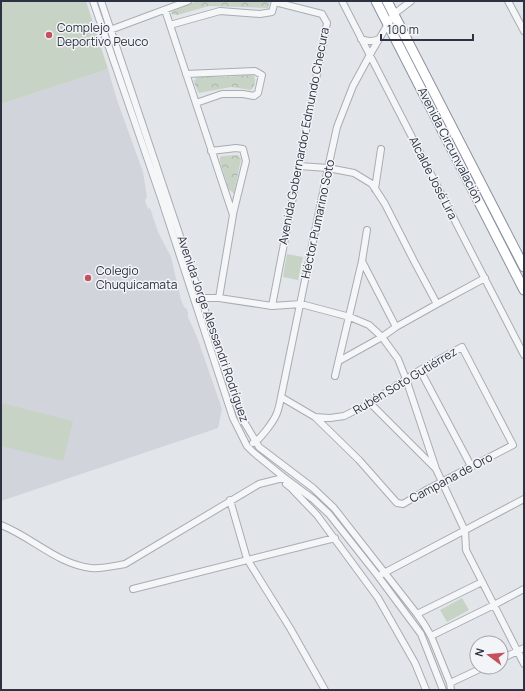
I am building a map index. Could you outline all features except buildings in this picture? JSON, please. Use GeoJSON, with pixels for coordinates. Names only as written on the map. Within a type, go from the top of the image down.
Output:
{"type":"FeatureCollection","features":[{"type":"Feature","properties":{"kind":"highway","name":"Avenida Circunvalación"},"geometry":{"type":"LineString","coordinates":[[376,1],[524,290]]}},
{"type":"Feature","properties":{"kind":"highway","name":"Avenida Circunvalación"},"geometry":{"type":"LineString","coordinates":[[387,1],[524,267]]}},
{"type":"Feature","properties":{"kind":"street","name":"Avenida Jorge Alessandri Rodríguez"},"geometry":{"type":"LineString","coordinates":[[93,1],[233,418],[247,446],[282,479],[313,499],[329,514],[421,634],[443,690]]}},
{"type":"Feature","properties":{"kind":"street","name":"Avenida Jorge Alessandri Rodríguez"},"geometry":{"type":"LineString","coordinates":[[101,1],[240,415],[259,447],[313,488],[334,508],[417,614],[431,636],[450,683],[451,690]]}},
{"type":"Feature","properties":{"kind":"street"},"geometry":{"type":"LineString","coordinates":[[110,30],[188,1]]}},
{"type":"Feature","properties":{"kind":"street"},"geometry":{"type":"LineString","coordinates":[[170,25],[220,11],[260,14],[272,12],[275,1]]}},
{"type":"Feature","properties":{"kind":"street","name":"Avenida Gobernardor Edmundo Checura"},"geometry":{"type":"LineString","coordinates":[[272,306],[327,23],[322,14],[275,1]]}},
{"type":"Feature","properties":{"kind":"street","name":"Alcalde José Lira"},"geometry":{"type":"LineString","coordinates":[[342,1],[524,355]]}},
{"type":"Feature","properties":{"kind":"street","name":"Héctor Pumarino Soto"},"geometry":{"type":"LineString","coordinates":[[247,446],[256,442],[262,436],[277,413],[337,127],[353,86],[379,39],[394,14],[412,1]]}},
{"type":"Feature","properties":{"kind":"street"},"geometry":{"type":"LineString","coordinates":[[508,1],[524,31]]}},
{"type":"Feature","properties":{"kind":"street"},"geometry":{"type":"LineString","coordinates":[[165,10],[233,215]]}},
{"type":"Feature","properties":{"kind":"street"},"geometry":{"type":"LineString","coordinates":[[361,39],[372,41],[379,39]]}},
{"type":"Feature","properties":{"kind":"street"},"geometry":{"type":"LineString","coordinates":[[186,74],[255,71],[262,75],[258,93],[254,96],[243,94],[222,94],[196,103]]}},
{"type":"Feature","properties":{"kind":"street"},"geometry":{"type":"LineString","coordinates":[[211,151],[236,148],[243,149],[246,161],[233,215],[218,298]]}},
{"type":"Feature","properties":{"kind":"street"},"geometry":{"type":"LineString","coordinates":[[375,189],[381,149]]}},
{"type":"Feature","properties":{"kind":"street"},"geometry":{"type":"LineString","coordinates":[[298,166],[328,168],[354,173],[372,184],[386,204],[437,304]]}},
{"type":"Feature","properties":{"kind":"street"},"geometry":{"type":"LineString","coordinates":[[335,376],[350,316],[367,230]]}},
{"type":"Feature","properties":{"kind":"street"},"geometry":{"type":"LineString","coordinates":[[362,261],[396,327]]}},
{"type":"Feature","properties":{"kind":"street"},"geometry":{"type":"LineString","coordinates":[[339,361],[382,337],[396,327],[485,278]]}},
{"type":"Feature","properties":{"kind":"street"},"geometry":{"type":"LineString","coordinates":[[192,296],[201,298],[218,298],[272,306],[301,304],[350,316],[369,325],[382,337],[398,359],[406,379],[436,469],[465,531],[466,550],[524,664]]}},
{"type":"Feature","properties":{"kind":"street","name":"Rubén Soto Gutiérrez"},"geometry":{"type":"LineString","coordinates":[[281,397],[315,417],[330,418],[344,416],[370,403],[420,370],[462,347]]}},
{"type":"Feature","properties":{"kind":"street","name":"Campana de Oro"},"geometry":{"type":"LineString","coordinates":[[315,417],[359,460],[397,503],[403,504],[428,489],[513,445],[462,347]]}},
{"type":"Feature","properties":{"kind":"street"},"geometry":{"type":"LineString","coordinates":[[420,370],[471,466]]}},
{"type":"Feature","properties":{"kind":"street"},"geometry":{"type":"LineString","coordinates":[[370,403],[436,469]]}},
{"type":"Feature","properties":{"kind":"street"},"geometry":{"type":"LineString","coordinates":[[1,525],[9,528],[48,552],[68,562],[91,568],[110,567],[125,564],[259,484],[282,479],[317,515],[378,598],[415,663],[426,690]]}},
{"type":"Feature","properties":{"kind":"street"},"geometry":{"type":"LineString","coordinates":[[378,576],[524,499]]}},
{"type":"Feature","properties":{"kind":"street"},"geometry":{"type":"LineString","coordinates":[[230,500],[247,560],[290,628],[326,690]]}},
{"type":"Feature","properties":{"kind":"street"},"geometry":{"type":"LineString","coordinates":[[133,589],[334,538]]}},
{"type":"Feature","properties":{"kind":"street"},"geometry":{"type":"LineString","coordinates":[[417,614],[482,582]]}},
{"type":"Feature","properties":{"kind":"street"},"geometry":{"type":"LineString","coordinates":[[431,636],[494,606],[524,589]]}},
{"type":"Feature","properties":{"kind":"street"},"geometry":{"type":"LineString","coordinates":[[509,655],[524,648]]}},
{"type":"Feature","properties":{"kind":"street"},"geometry":{"type":"LineString","coordinates":[[450,683],[469,674]]}},
{"type":"Feature","properties":{"kind":"shaded area","name":"Colegio Chuquicamata"},"geometry":{"type":"Polygon","coordinates":[[[108,69],[117,100],[143,172],[147,197],[145,200],[146,204],[148,209],[150,208],[158,232],[171,257],[181,300],[184,307],[187,309],[188,317],[197,337],[222,409],[218,428],[1,501],[1,104],[108,69]]]}},
{"type":"Feature","properties":{"kind":"green space","name":"Complejo Deportivo Peuco"},"geometry":{"type":"Polygon","coordinates":[[[1,1],[86,1],[108,69],[1,104],[1,1]]]}},
{"type":"Feature","properties":{"kind":"green space"},"geometry":{"type":"Polygon","coordinates":[[[197,1],[270,1],[268,8],[209,6],[177,15],[171,14],[173,11],[197,1]]]}},
{"type":"Feature","properties":{"kind":"green space"},"geometry":{"type":"Polygon","coordinates":[[[254,76],[255,82],[251,90],[231,87],[199,93],[194,81],[197,77],[254,76]]]}},
{"type":"Feature","properties":{"kind":"green space"},"geometry":{"type":"Polygon","coordinates":[[[238,155],[241,159],[234,193],[229,190],[220,157],[238,155]]]}},
{"type":"Feature","properties":{"kind":"green space"},"geometry":{"type":"Polygon","coordinates":[[[287,254],[303,257],[298,280],[283,277],[287,254]]]}},
{"type":"Feature","properties":{"kind":"green space"},"geometry":{"type":"Polygon","coordinates":[[[1,403],[73,421],[63,461],[1,446],[1,403]]]}},
{"type":"Feature","properties":{"kind":"green space"},"geometry":{"type":"Polygon","coordinates":[[[462,598],[469,610],[447,622],[440,610],[462,598]]]}},
{"type":"Feature","properties":{"kind":"place","name":"Complejo Deportivo Peuco"},"geometry":{"type":"Point","coordinates":[49,35]}},
{"type":"Feature","properties":{"kind":"place","name":"Colegio Chuquicamata"},"geometry":{"type":"Point","coordinates":[88,278]}}]}
